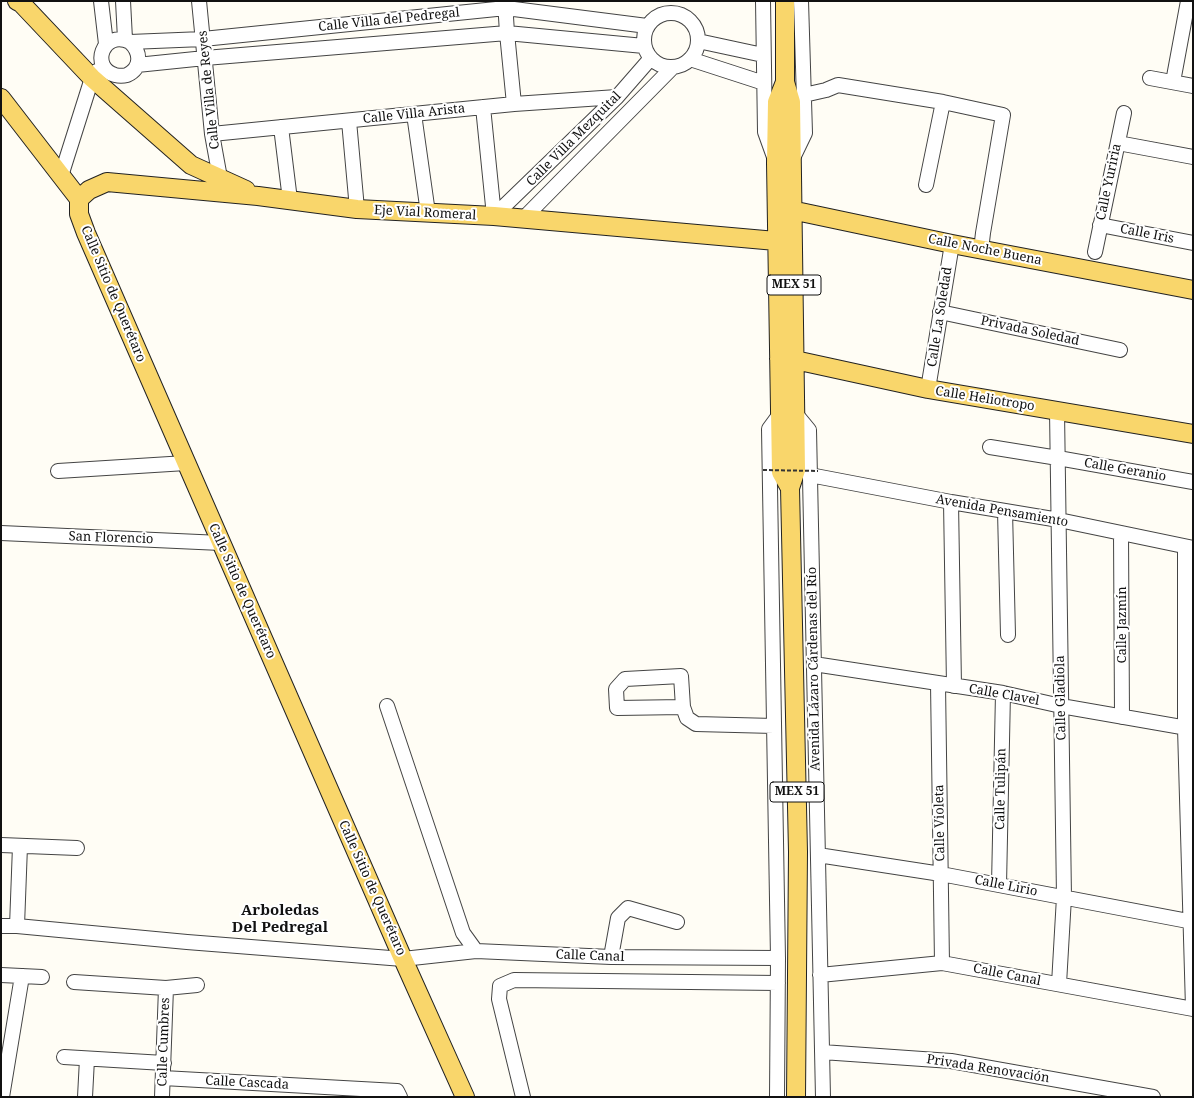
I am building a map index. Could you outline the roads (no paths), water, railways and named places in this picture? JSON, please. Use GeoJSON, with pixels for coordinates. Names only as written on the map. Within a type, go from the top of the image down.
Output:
{"type":"FeatureCollection","features":[{"type":"Feature","properties":{"kind":"main road"},"geometry":{"type":"LineString","coordinates":[[17,1],[97,71],[191,165],[258,196]]}},
{"type":"Feature","properties":{"kind":"main road","name":"Avenida Lázaro Cárdenas del Río"},"geometry":{"type":"LineString","coordinates":[[785,1],[785,82],[791,102],[784,162],[788,414],[781,472],[790,488],[798,852],[796,1097]]}},
{"type":"Feature","properties":{"kind":"main road"},"geometry":{"type":"LineString","coordinates":[[1,98],[79,199]]}},
{"type":"Feature","properties":{"kind":"main road","name":"Eje Vial Romeral"},"geometry":{"type":"LineString","coordinates":[[79,199],[89,190],[108,182],[258,196],[357,209],[494,216],[776,241]]}},
{"type":"Feature","properties":{"kind":"main road","name":"Calle Sitio de Querétaro"},"geometry":{"type":"LineString","coordinates":[[79,199],[79,214],[86,233],[403,959],[465,1097]]}},
{"type":"Feature","properties":{"kind":"main road","name":"Avenida Lázaro Cárdenas del Río"},"geometry":{"type":"LineString","coordinates":[[785,208],[776,241],[787,359]]}},
{"type":"Feature","properties":{"kind":"main road","name":"Calle Noche Buena"},"geometry":{"type":"LineString","coordinates":[[785,208],[981,250],[1193,290]]}},
{"type":"Feature","properties":{"kind":"main road","name":"Calle Heliotropo"},"geometry":{"type":"LineString","coordinates":[[787,359],[928,390],[1193,434]]}},
{"type":"Feature","properties":{"kind":"street"},"geometry":{"type":"LineString","coordinates":[[101,1],[106,44]]}},
{"type":"Feature","properties":{"kind":"street"},"geometry":{"type":"LineString","coordinates":[[123,1],[128,40]]}},
{"type":"Feature","properties":{"kind":"street","name":"Calle Villa de Reyes"},"geometry":{"type":"LineString","coordinates":[[198,1],[212,134],[220,178]]}},
{"type":"Feature","properties":{"kind":"street","name":"Avenida Lázaro Cárdenas del Río"},"geometry":{"type":"LineString","coordinates":[[763,1],[765,132],[784,162],[805,134],[800,1]]}},
{"type":"Feature","properties":{"kind":"street"},"geometry":{"type":"LineString","coordinates":[[1174,82],[1188,1]]}},
{"type":"Feature","properties":{"kind":"street"},"geometry":{"type":"LineString","coordinates":[[506,5],[507,33],[514,104]]}},
{"type":"Feature","properties":{"kind":"street","name":"Calle Villa del Pedregal"},"geometry":{"type":"LineString","coordinates":[[128,40],[203,38],[506,5],[647,26]]}},
{"type":"Feature","properties":{"kind":"street"},"geometry":{"type":"LineString","coordinates":[[664,13],[673,13],[682,15],[688,19],[694,26],[698,35],[698,41],[696,50],[690,59],[673,67],[658,64],[647,52],[643,36],[647,26],[654,17],[664,13]]}},
{"type":"Feature","properties":{"kind":"street","name":"Calle Villa del Pedregal"},"geometry":{"type":"LineString","coordinates":[[137,65],[204,58],[507,33],[647,52]]}},
{"type":"Feature","properties":{"kind":"street"},"geometry":{"type":"LineString","coordinates":[[61,176],[97,71],[102,50],[111,40],[118,39],[128,40],[135,46],[139,59],[133,71],[127,75],[112,75],[106,70],[97,71]]}},
{"type":"Feature","properties":{"kind":"street"},"geometry":{"type":"LineString","coordinates":[[698,41],[764,55]]}},
{"type":"Feature","properties":{"kind":"street","name":"Calle Villa Mezquital"},"geometry":{"type":"LineString","coordinates":[[494,216],[617,97],[647,52]]}},
{"type":"Feature","properties":{"kind":"street"},"geometry":{"type":"LineString","coordinates":[[690,59],[764,83]]}},
{"type":"Feature","properties":{"kind":"street","name":"Calle Villa Mezquital"},"geometry":{"type":"LineString","coordinates":[[523,219],[673,67]]}},
{"type":"Feature","properties":{"kind":"street"},"geometry":{"type":"LineString","coordinates":[[1150,78],[1193,86]]}},
{"type":"Feature","properties":{"kind":"street"},"geometry":{"type":"LineString","coordinates":[[804,95],[826,90],[838,85],[943,102],[1003,115],[981,250]]}},
{"type":"Feature","properties":{"kind":"street","name":"Calle Villa Arista"},"geometry":{"type":"LineString","coordinates":[[212,134],[514,104],[617,97]]}},
{"type":"Feature","properties":{"kind":"street"},"geometry":{"type":"LineString","coordinates":[[926,185],[943,102]]}},
{"type":"Feature","properties":{"kind":"street"},"geometry":{"type":"LineString","coordinates":[[483,107],[494,216]]}},
{"type":"Feature","properties":{"kind":"street","name":"Calle Yuriria"},"geometry":{"type":"LineString","coordinates":[[1095,252],[1124,113]]}},
{"type":"Feature","properties":{"kind":"street"},"geometry":{"type":"LineString","coordinates":[[414,114],[428,213]]}},
{"type":"Feature","properties":{"kind":"street"},"geometry":{"type":"LineString","coordinates":[[349,121],[357,209]]}},
{"type":"Feature","properties":{"kind":"street"},"geometry":{"type":"LineString","coordinates":[[281,127],[290,200]]}},
{"type":"Feature","properties":{"kind":"street"},"geometry":{"type":"LineString","coordinates":[[1118,143],[1193,157]]}},
{"type":"Feature","properties":{"kind":"street"},"geometry":{"type":"LineString","coordinates":[[191,165],[207,191]]}},
{"type":"Feature","properties":{"kind":"street","name":"Calle Iris"},"geometry":{"type":"LineString","coordinates":[[1100,225],[1193,243]]}},
{"type":"Feature","properties":{"kind":"street","name":"Calle La Soledad"},"geometry":{"type":"LineString","coordinates":[[928,390],[952,244]]}},
{"type":"Feature","properties":{"kind":"street","name":"Privada Soledad"},"geometry":{"type":"LineString","coordinates":[[940,312],[1120,350]]}},
{"type":"Feature","properties":{"kind":"street","name":"Calle Gladiola"},"geometry":{"type":"LineString","coordinates":[[1057,411],[1064,897],[1059,984]]}},
{"type":"Feature","properties":{"kind":"street"},"geometry":{"type":"LineString","coordinates":[[777,1097],[778,958],[769,429],[788,414]]}},
{"type":"Feature","properties":{"kind":"street","name":"Avenida Lázaro Cárdenas del Río"},"geometry":{"type":"LineString","coordinates":[[788,414],[809,430],[814,473],[814,664],[823,1097]]}},
{"type":"Feature","properties":{"kind":"street","name":"Calle Geranio"},"geometry":{"type":"LineString","coordinates":[[990,447],[1193,482]]}},
{"type":"Feature","properties":{"kind":"street"},"geometry":{"type":"LineString","coordinates":[[58,471],[186,463]]}},
{"type":"Feature","properties":{"kind":"street","name":"Avenida Pensamiento"},"geometry":{"type":"LineString","coordinates":[[814,473],[951,502],[1059,520],[1189,548]]}},
{"type":"Feature","properties":{"kind":"street"},"geometry":{"type":"LineString","coordinates":[[951,502],[954,686]]}},
{"type":"Feature","properties":{"kind":"street"},"geometry":{"type":"LineString","coordinates":[[1005,511],[1008,635]]}},
{"type":"Feature","properties":{"kind":"street","name":"San Florencio"},"geometry":{"type":"LineString","coordinates":[[1,533],[221,543]]}},
{"type":"Feature","properties":{"kind":"street","name":"Calle Jazmín"},"geometry":{"type":"LineString","coordinates":[[1121,533],[1122,717]]}},
{"type":"Feature","properties":{"kind":"street"},"geometry":{"type":"LineString","coordinates":[[1189,548],[1189,729],[1193,1009]]}},
{"type":"Feature","properties":{"kind":"street","name":"Calle Clavel"},"geometry":{"type":"LineString","coordinates":[[814,664],[1003,693],[1061,706],[1189,729]]}},
{"type":"Feature","properties":{"kind":"street"},"geometry":{"type":"LineString","coordinates":[[683,707],[617,708],[616,689],[625,678],[681,676],[683,707],[687,718],[696,724],[774,726]]}},
{"type":"Feature","properties":{"kind":"street","name":"Calle Violeta"},"geometry":{"type":"LineString","coordinates":[[938,684],[942,963]]}},
{"type":"Feature","properties":{"kind":"street","name":"Calle Tulipán"},"geometry":{"type":"LineString","coordinates":[[999,885],[1003,693]]}},
{"type":"Feature","properties":{"kind":"street"},"geometry":{"type":"LineString","coordinates":[[387,706],[463,933],[476,951]]}},
{"type":"Feature","properties":{"kind":"street"},"geometry":{"type":"LineString","coordinates":[[1,845],[77,848]]}},
{"type":"Feature","properties":{"kind":"street"},"geometry":{"type":"LineString","coordinates":[[17,926],[20,846]]}},
{"type":"Feature","properties":{"kind":"street","name":"Calle Lirio"},"geometry":{"type":"LineString","coordinates":[[818,855],[941,874],[1192,922]]}},
{"type":"Feature","properties":{"kind":"street"},"geometry":{"type":"LineString","coordinates":[[611,957],[618,918],[628,908],[676,922]]}},
{"type":"Feature","properties":{"kind":"street","name":"Calle Canal"},"geometry":{"type":"LineString","coordinates":[[1,926],[17,926],[187,942],[403,959],[476,951],[611,957],[778,958]]}},
{"type":"Feature","properties":{"kind":"street","name":"Calle Canal"},"geometry":{"type":"LineString","coordinates":[[820,975],[942,963],[1193,1009]]}},
{"type":"Feature","properties":{"kind":"street"},"geometry":{"type":"LineString","coordinates":[[1,975],[42,977]]}},
{"type":"Feature","properties":{"kind":"street"},"geometry":{"type":"LineString","coordinates":[[2,1097],[22,976]]}},
{"type":"Feature","properties":{"kind":"street"},"geometry":{"type":"LineString","coordinates":[[523,1097],[498,999],[500,986],[514,980],[778,983]]}},
{"type":"Feature","properties":{"kind":"street"},"geometry":{"type":"LineString","coordinates":[[74,982],[166,988],[196,986]]}},
{"type":"Feature","properties":{"kind":"street","name":"Calle Cumbres"},"geometry":{"type":"LineString","coordinates":[[162,1097],[166,988]]}},
{"type":"Feature","properties":{"kind":"street","name":"Privada Renovación"},"geometry":{"type":"LineString","coordinates":[[822,1052],[951,1061],[1153,1097]]}},
{"type":"Feature","properties":{"kind":"street"},"geometry":{"type":"LineString","coordinates":[[64,1057],[164,1063]]}},
{"type":"Feature","properties":{"kind":"street"},"geometry":{"type":"LineString","coordinates":[[85,1097],[87,1058]]}},
{"type":"Feature","properties":{"kind":"street","name":"Calle Cascada"},"geometry":{"type":"LineString","coordinates":[[163,1078],[397,1091],[400,1097]]}},
{"type":"Feature","properties":{"kind":"district","name":"Arboledas Del Pedregal"},"geometry":{"type":"Point","coordinates":[280,920]}}]}
